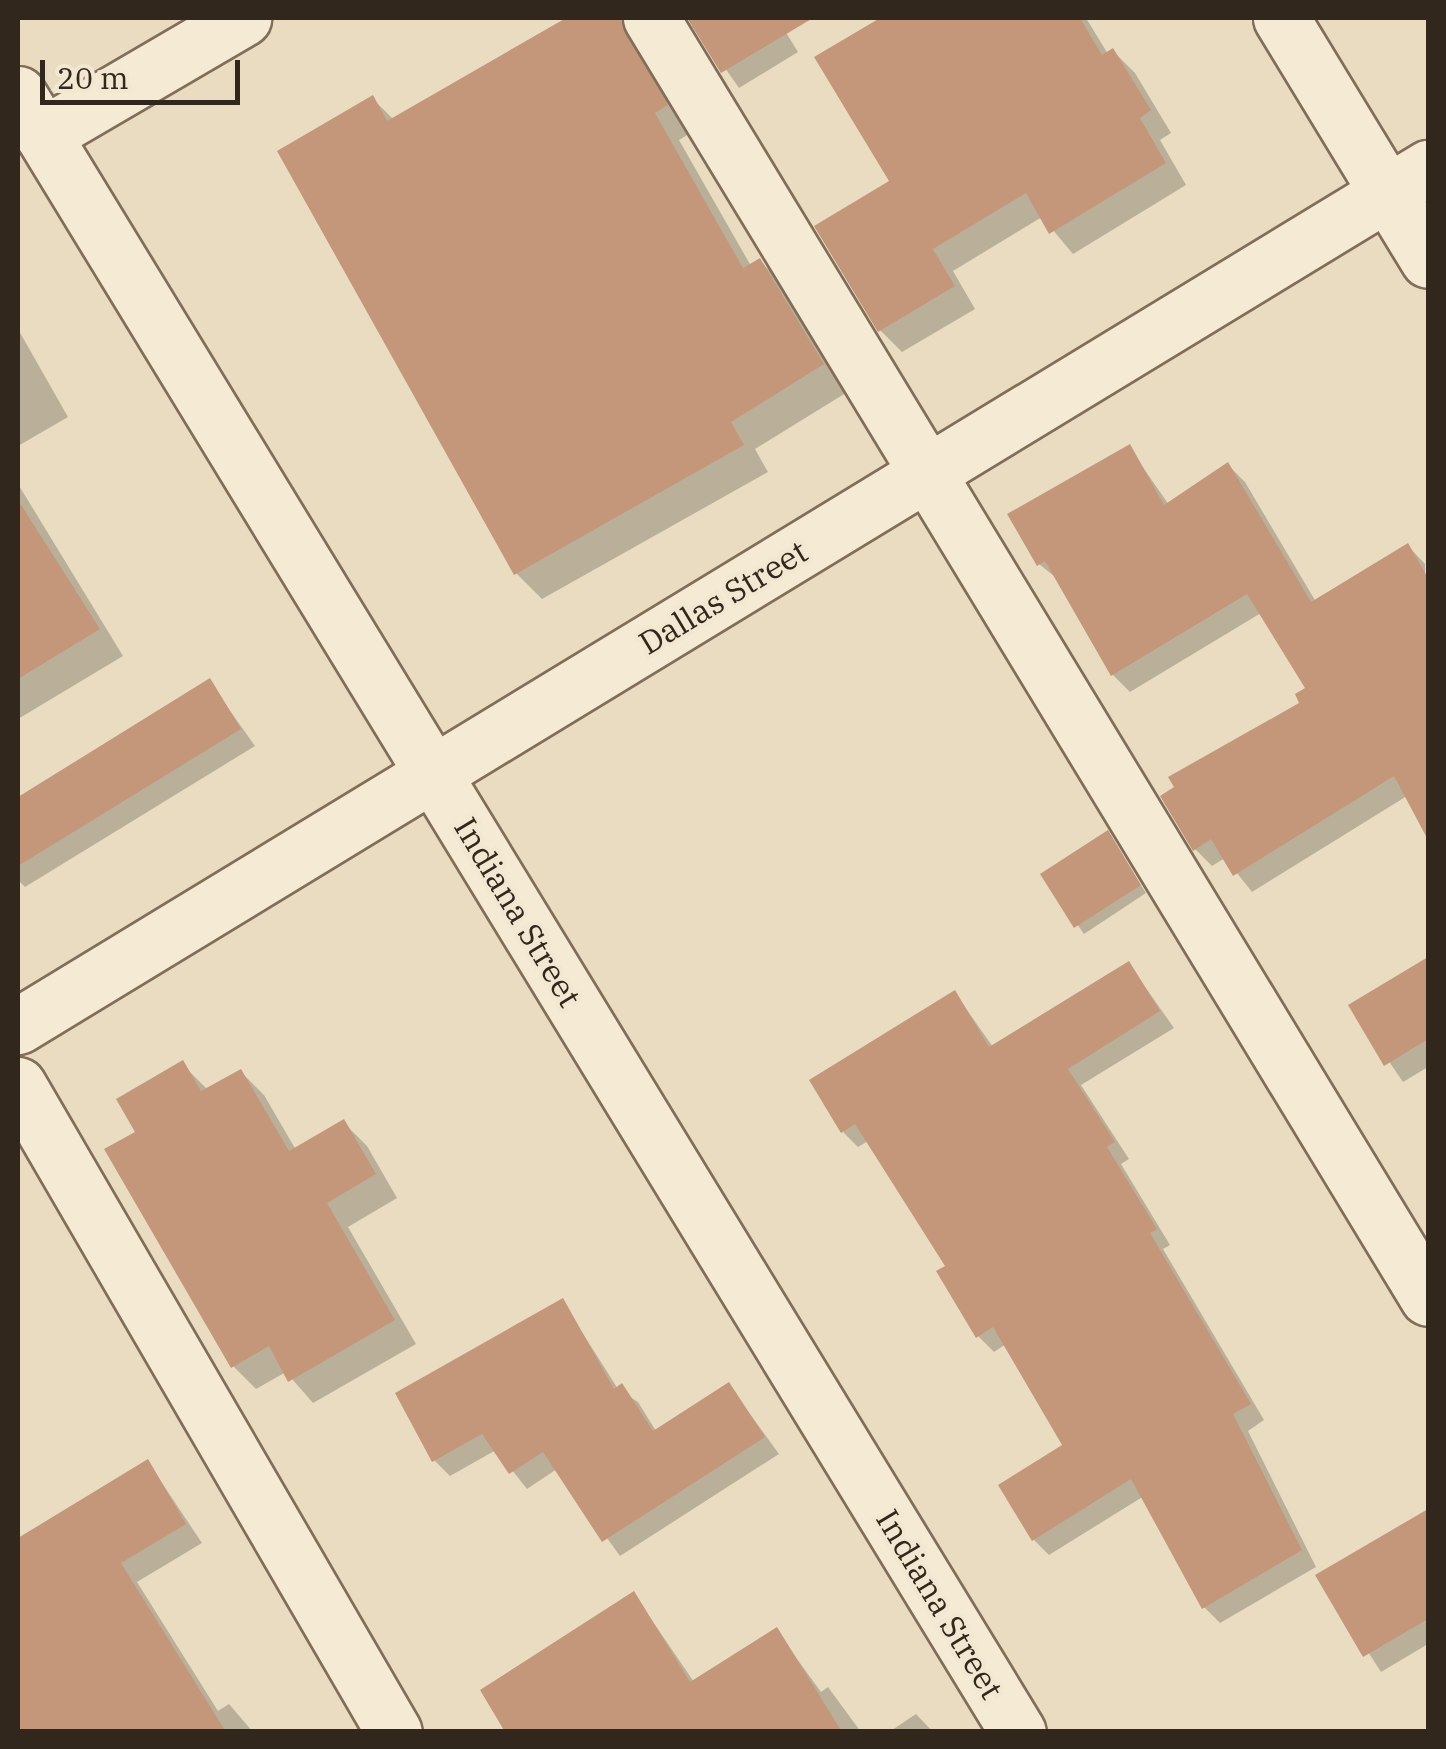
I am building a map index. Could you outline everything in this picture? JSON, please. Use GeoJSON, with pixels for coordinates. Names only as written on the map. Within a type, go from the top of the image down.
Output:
{"type":"FeatureCollection","features":[{"type":"Feature","properties":{"kind":"street"},"geometry":{"type":"LineString","coordinates":[[30,114],[243,18]]}},
{"type":"Feature","properties":{"kind":"street"},"geometry":{"type":"LineString","coordinates":[[651,18],[1428,1298]]}},
{"type":"Feature","properties":{"kind":"street"},"geometry":{"type":"LineString","coordinates":[[1281,18],[1408,180],[1428,260]]}},
{"type":"Feature","properties":{"kind":"street","name":"Indiana Street"},"geometry":{"type":"LineString","coordinates":[[30,114],[1018,1732]]}},
{"type":"Feature","properties":{"kind":"street","name":"Dallas Street"},"geometry":{"type":"LineString","coordinates":[[18,1026],[1408,180]]}},
{"type":"Feature","properties":{"kind":"street"},"geometry":{"type":"LineString","coordinates":[[18,1085],[394,1732]]}},
{"type":"Feature","properties":{"kind":"building"},"geometry":{"type":"Polygon","coordinates":[[[566,18],[620,18],[668,105],[655,113],[743,268],[760,258],[824,364],[731,422],[744,445],[514,575],[277,151],[373,95],[387,121],[566,18]]]}},
{"type":"Feature","properties":{"kind":"building"},"geometry":{"type":"Polygon","coordinates":[[[687,18],[813,18],[721,73],[687,18]]]}},
{"type":"Feature","properties":{"kind":"building"},"geometry":{"type":"Polygon","coordinates":[[[880,18],[1080,18],[1102,55],[1113,48],[1151,110],[1140,118],[1166,163],[1049,234],[1026,193],[933,249],[955,286],[878,332],[814,226],[889,181],[814,57],[880,18]]]}},
{"type":"Feature","properties":{"kind":"building"},"geometry":{"type":"Polygon","coordinates":[[[1130,444],[1164,505],[1228,462],[1311,602],[1408,543],[1428,578],[1428,840],[1394,776],[1233,876],[1211,839],[1193,851],[1160,796],[1174,787],[1168,777],[1299,703],[1295,694],[1305,688],[1247,594],[1111,676],[1045,561],[1037,566],[1007,514],[1130,444]]]}},
{"type":"Feature","properties":{"kind":"building"},"geometry":{"type":"Polygon","coordinates":[[[18,500],[100,629],[18,679],[18,500]]]}},
{"type":"Feature","properties":{"kind":"building"},"geometry":{"type":"Polygon","coordinates":[[[210,678],[241,729],[18,866],[18,797],[210,678]]]}},
{"type":"Feature","properties":{"kind":"building"},"geometry":{"type":"Polygon","coordinates":[[[1108,830],[1141,885],[1074,928],[1040,874],[1108,830]]]}},
{"type":"Feature","properties":{"kind":"building"},"geometry":{"type":"Polygon","coordinates":[[[1428,957],[1428,1039],[1384,1066],[1348,1005],[1428,957]]]}},
{"type":"Feature","properties":{"kind":"building"},"geometry":{"type":"Polygon","coordinates":[[[1129,961],[1160,1011],[1068,1069],[1115,1142],[1107,1147],[1157,1229],[1150,1233],[1251,1404],[1233,1414],[1302,1550],[1202,1609],[1131,1479],[1032,1541],[998,1485],[1062,1445],[993,1327],[976,1338],[936,1271],[945,1266],[855,1124],[841,1133],[809,1080],[955,990],[989,1047],[1129,961]]]}},
{"type":"Feature","properties":{"kind":"building"},"geometry":{"type":"Polygon","coordinates":[[[183,1060],[201,1091],[241,1069],[289,1151],[344,1119],[376,1174],[327,1203],[395,1320],[288,1382],[269,1346],[231,1368],[104,1149],[135,1132],[116,1099],[183,1060]]]}},
{"type":"Feature","properties":{"kind":"building"},"geometry":{"type":"Polygon","coordinates":[[[563,1298],[614,1389],[622,1383],[653,1431],[729,1382],[765,1437],[602,1542],[543,1452],[509,1474],[482,1434],[432,1462],[395,1393],[563,1298]]]}},
{"type":"Feature","properties":{"kind":"building"},"geometry":{"type":"Polygon","coordinates":[[[148,1459],[186,1524],[121,1563],[226,1732],[18,1732],[18,1538],[148,1459]]]}},
{"type":"Feature","properties":{"kind":"building"},"geometry":{"type":"Polygon","coordinates":[[[1428,1509],[1428,1619],[1363,1657],[1315,1575],[1428,1509]]]}},
{"type":"Feature","properties":{"kind":"building"},"geometry":{"type":"Polygon","coordinates":[[[634,1591],[690,1682],[777,1627],[842,1732],[505,1732],[480,1690],[634,1591]]]}}]}
